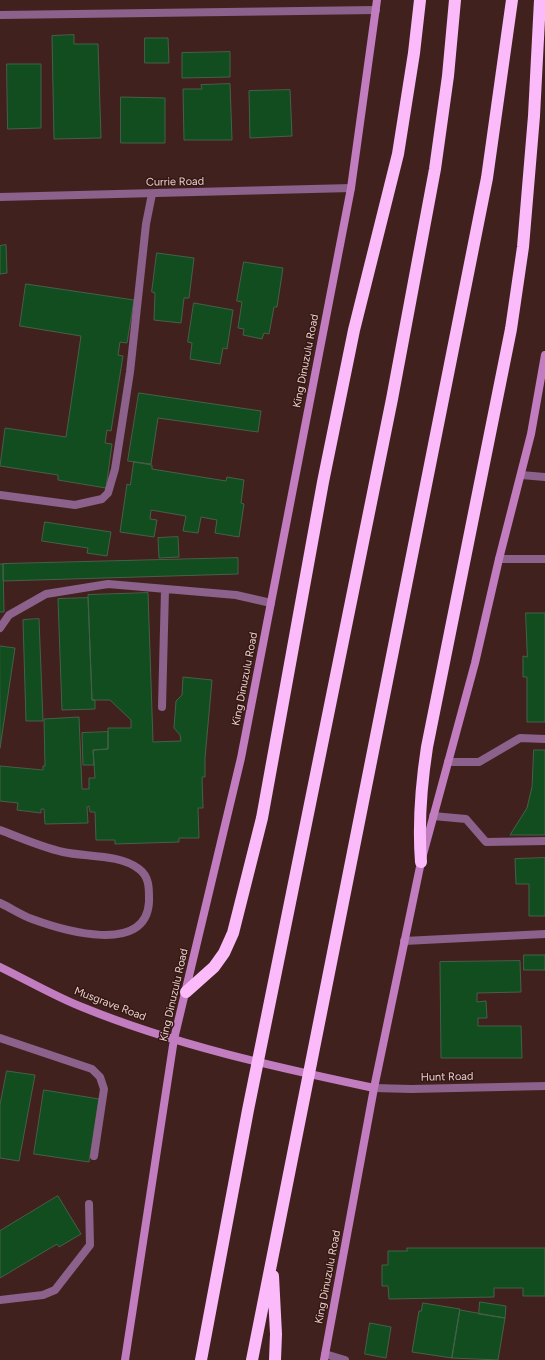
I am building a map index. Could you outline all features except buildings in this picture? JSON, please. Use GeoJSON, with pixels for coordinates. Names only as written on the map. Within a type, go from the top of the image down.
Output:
{"type":"FeatureCollection","features":[{"type":"Feature","properties":{"kind":"highway"},"geometry":{"type":"LineString","coordinates":[[186,992],[214,967],[224,953],[233,934],[262,818],[325,474],[354,330],[398,154],[414,53],[420,0]]}},
{"type":"Feature","properties":{"kind":"highway"},"geometry":{"type":"LineString","coordinates":[[201,1360],[248,1110],[344,638],[415,277],[435,169],[445,100],[455,0]]}},
{"type":"Feature","properties":{"kind":"highway"},"geometry":{"type":"LineString","coordinates":[[252,1360],[272,1267],[318,1021],[487,178],[512,0]]}},
{"type":"Feature","properties":{"kind":"highway"},"geometry":{"type":"LineString","coordinates":[[421,862],[419,822],[421,786],[427,747],[511,329],[523,247],[534,116],[540,0]]}},
{"type":"Feature","properties":{"kind":"highway"},"geometry":{"type":"LineString","coordinates":[[272,1267],[275,1296],[275,1360]]}},
{"type":"Feature","properties":{"kind":"highway"},"geometry":{"type":"LineString","coordinates":[[195,1360],[208,1321]]}},
{"type":"Feature","properties":{"kind":"main road","name":"King Dinuzulu Road"},"geometry":{"type":"LineString","coordinates":[[125,1360],[174,1039],[241,758],[350,188],[377,0]]}},
{"type":"Feature","properties":{"kind":"main road","name":"King Dinuzulu Road"},"geometry":{"type":"LineString","coordinates":[[324,1357],[374,1088],[421,862],[475,663],[499,559],[531,434],[545,355]]}},
{"type":"Feature","properties":{"kind":"main road","name":"Musgrave Road"},"geometry":{"type":"LineString","coordinates":[[0,967],[80,1006],[174,1039],[216,1051],[350,1083]]}},
{"type":"Feature","properties":{"kind":"main road","name":"Hunt Road"},"geometry":{"type":"LineString","coordinates":[[350,1083],[374,1088]]}},
{"type":"Feature","properties":{"kind":"street"},"geometry":{"type":"LineString","coordinates":[[0,15],[376,10]]}},
{"type":"Feature","properties":{"kind":"street","name":"Currie Road"},"geometry":{"type":"LineString","coordinates":[[0,197],[350,188]]}},
{"type":"Feature","properties":{"kind":"street"},"geometry":{"type":"LineString","coordinates":[[0,496],[75,505],[102,498],[108,492],[115,470],[126,395],[146,224],[152,194]]}},
{"type":"Feature","properties":{"kind":"street"},"geometry":{"type":"LineString","coordinates":[[520,475],[545,477]]}},
{"type":"Feature","properties":{"kind":"street"},"geometry":{"type":"LineString","coordinates":[[499,559],[545,559]]}},
{"type":"Feature","properties":{"kind":"street"},"geometry":{"type":"LineString","coordinates":[[0,628],[9,616],[46,594],[108,584],[236,596],[271,603]]}},
{"type":"Feature","properties":{"kind":"street"},"geometry":{"type":"LineString","coordinates":[[162,708],[165,590]]}},
{"type":"Feature","properties":{"kind":"street"},"geometry":{"type":"LineString","coordinates":[[448,762],[479,762],[520,738],[545,739]]}},
{"type":"Feature","properties":{"kind":"street"},"geometry":{"type":"LineString","coordinates":[[433,816],[466,819],[486,842],[545,841]]}},
{"type":"Feature","properties":{"kind":"street"},"geometry":{"type":"LineString","coordinates":[[0,830],[63,852],[102,857],[130,864],[139,869],[145,875],[150,886],[149,905],[144,919],[128,932],[112,935],[92,935],[71,931],[31,919],[0,903]]}},
{"type":"Feature","properties":{"kind":"street"},"geometry":{"type":"LineString","coordinates":[[404,941],[545,934]]}},
{"type":"Feature","properties":{"kind":"street"},"geometry":{"type":"LineString","coordinates":[[0,1038],[92,1069],[100,1077],[104,1089],[94,1156]]}},
{"type":"Feature","properties":{"kind":"street","name":"Hunt Road"},"geometry":{"type":"LineString","coordinates":[[374,1088],[411,1089],[545,1086]]}},
{"type":"Feature","properties":{"kind":"street"},"geometry":{"type":"LineString","coordinates":[[0,1300],[43,1295],[55,1290],[90,1245],[89,1204]]}},
{"type":"Feature","properties":{"kind":"street"},"geometry":{"type":"LineString","coordinates":[[324,1357],[345,1360]]}}]}
